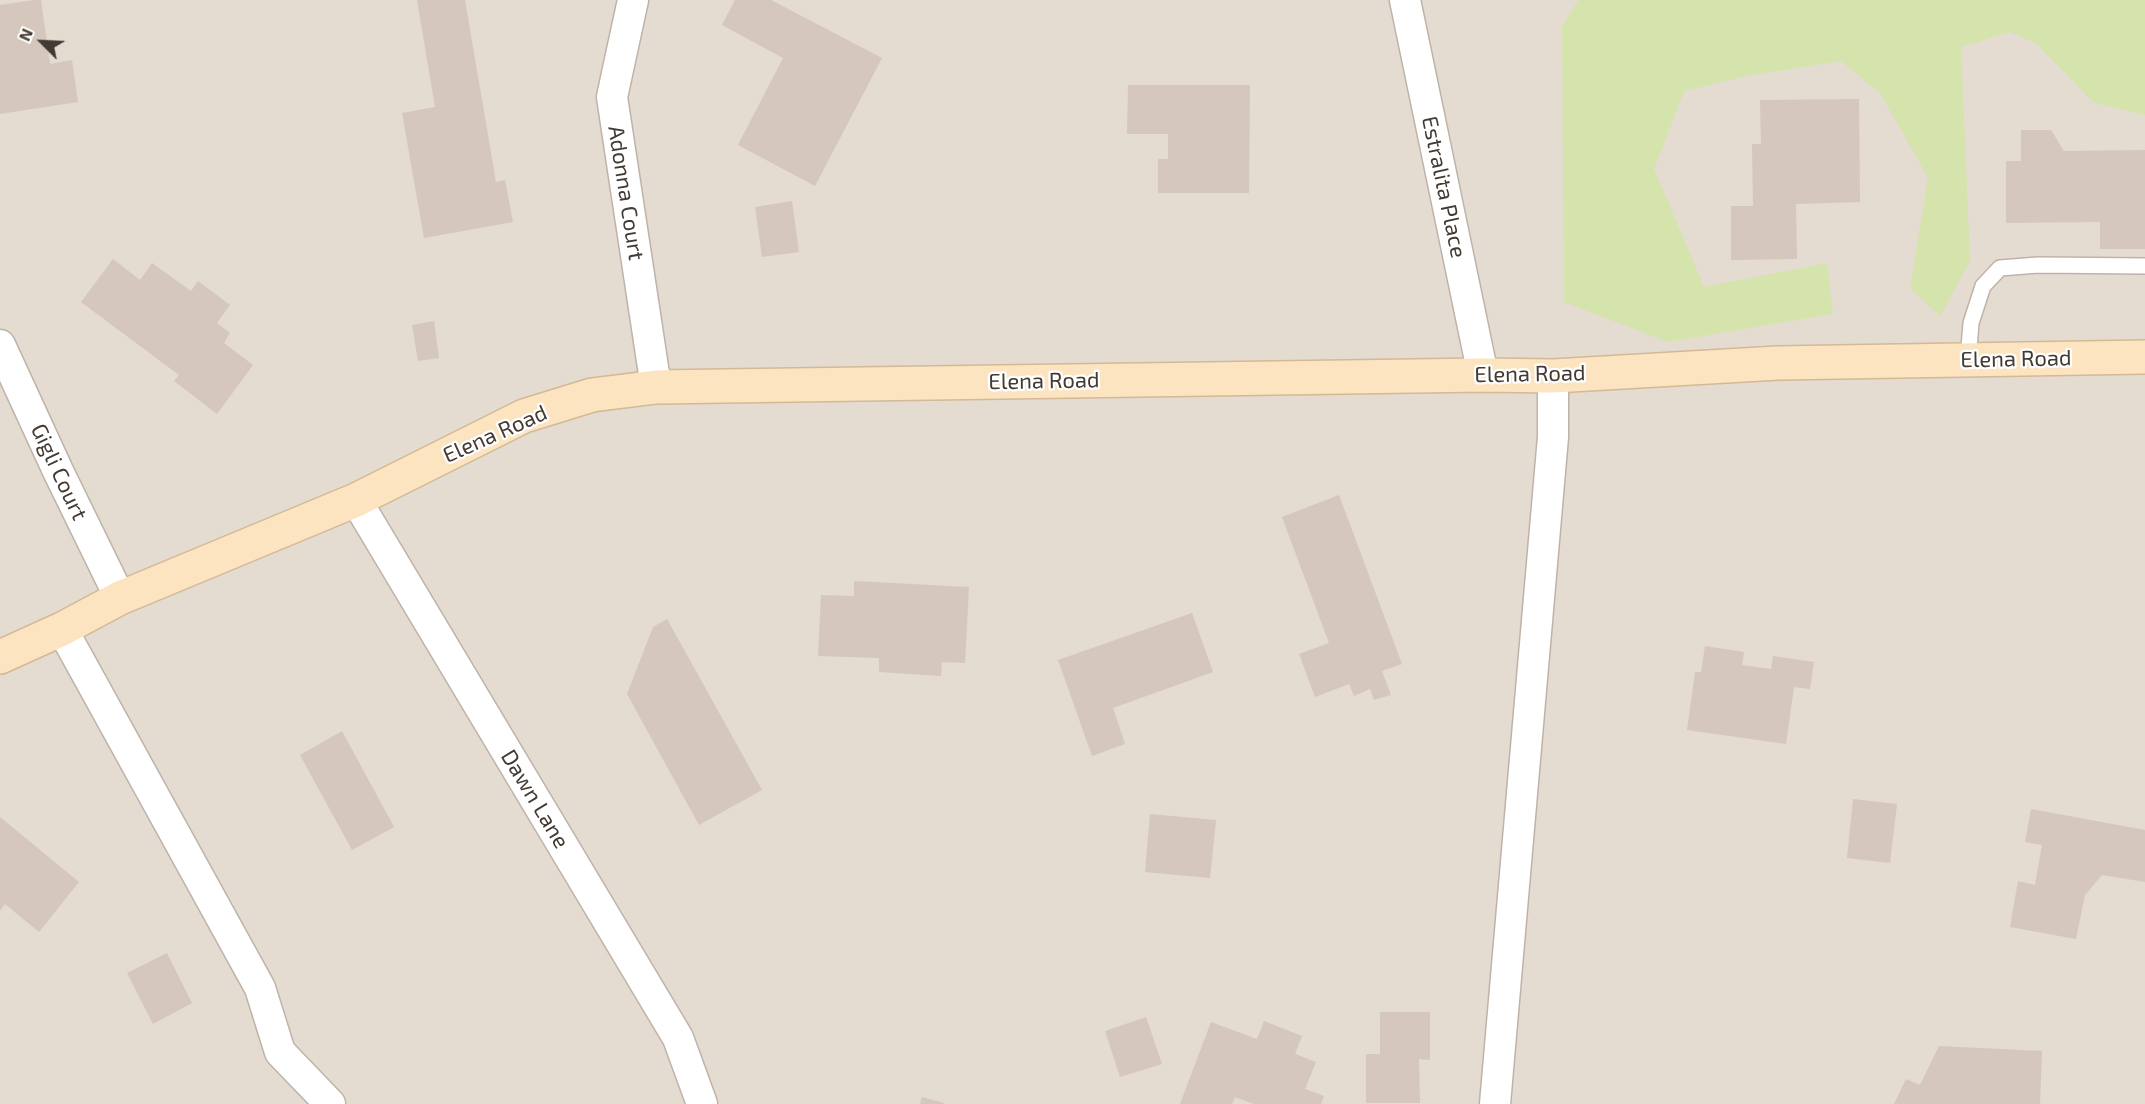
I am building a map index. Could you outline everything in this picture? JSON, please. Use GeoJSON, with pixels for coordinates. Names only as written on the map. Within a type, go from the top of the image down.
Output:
{"type":"FeatureCollection","features":[{"type":"Feature","properties":{"kind":"street","name":"Adonna Court"},"geometry":{"type":"LineString","coordinates":[[633,0],[612,98],[656,387]]}},
{"type":"Feature","properties":{"kind":"street","name":"Estralita Place"},"geometry":{"type":"LineString","coordinates":[[1405,0],[1483,375]]}},
{"type":"Feature","properties":{"kind":"street","name":"Gigli Court"},"geometry":{"type":"LineString","coordinates":[[0,345],[120,598]]}},
{"type":"Feature","properties":{"kind":"street","name":"Elena Road"},"geometry":{"type":"LineString","coordinates":[[0,657],[62,629],[120,598],[356,500],[524,416],[592,395],[656,387],[1483,375],[1553,376],[1778,363],[2145,357]]}},
{"type":"Feature","properties":{"kind":"street"},"geometry":{"type":"LineString","coordinates":[[1495,1104],[1553,437],[1553,376]]}},
{"type":"Feature","properties":{"kind":"street","name":"Dawn Lane"},"geometry":{"type":"LineString","coordinates":[[356,500],[678,1038],[702,1104]]}},
{"type":"Feature","properties":{"kind":"street"},"geometry":{"type":"LineString","coordinates":[[62,629],[260,988],[280,1052],[330,1104]]}},
{"type":"Feature","properties":{"kind":"lane"},"geometry":{"type":"LineString","coordinates":[[1968,360],[1971,323],[1983,286],[2000,268],[2038,265],[2145,266]]}},
{"type":"Feature","properties":{"kind":"shaded area"},"geometry":{"type":"Polygon","coordinates":[[[0,0],[2145,0],[2145,1104],[0,1104],[0,0]]]}},
{"type":"Feature","properties":{"kind":"green space"},"geometry":{"type":"Polygon","coordinates":[[[1579,0],[2145,0],[2145,115],[2094,103],[2036,43],[2010,32],[1961,47],[1970,261],[1940,316],[1910,288],[1928,177],[1880,93],[1841,61],[1746,76],[1684,91],[1654,169],[1704,287],[1827,263],[1833,314],[1668,342],[1564,302],[1562,26],[1579,0]]]}},
{"type":"Feature","properties":{"kind":"building"},"geometry":{"type":"Polygon","coordinates":[[[41,0],[50,64],[72,60],[78,102],[0,114],[0,5],[41,0]]]}},
{"type":"Feature","properties":{"kind":"building"},"geometry":{"type":"Polygon","coordinates":[[[417,0],[465,0],[496,182],[505,180],[513,222],[424,238],[402,113],[435,107],[417,0]]]}},
{"type":"Feature","properties":{"kind":"building"},"geometry":{"type":"Polygon","coordinates":[[[735,0],[771,0],[882,58],[815,186],[738,145],[783,58],[722,25],[735,0]]]}},
{"type":"Feature","properties":{"kind":"building"},"geometry":{"type":"Polygon","coordinates":[[[1128,85],[1250,85],[1249,193],[1158,193],[1158,159],[1168,159],[1168,134],[1127,134],[1128,85]]]}},
{"type":"Feature","properties":{"kind":"building"},"geometry":{"type":"Polygon","coordinates":[[[1859,99],[1860,202],[1796,204],[1797,259],[1731,260],[1731,206],[1753,206],[1752,144],[1761,144],[1760,100],[1859,99]]]}},
{"type":"Feature","properties":{"kind":"building"},"geometry":{"type":"Polygon","coordinates":[[[2021,130],[2051,130],[2064,151],[2145,150],[2145,249],[2100,249],[2100,222],[2006,223],[2006,161],[2021,161],[2021,130]]]}},
{"type":"Feature","properties":{"kind":"building"},"geometry":{"type":"Polygon","coordinates":[[[792,201],[799,252],[762,257],[755,207],[792,201]]]}},
{"type":"Feature","properties":{"kind":"building"},"geometry":{"type":"Polygon","coordinates":[[[113,259],[140,280],[152,263],[191,291],[198,281],[230,305],[217,323],[230,333],[224,343],[253,365],[217,414],[174,381],[179,375],[81,302],[113,259]]]}},
{"type":"Feature","properties":{"kind":"building"},"geometry":{"type":"Polygon","coordinates":[[[434,321],[439,358],[418,361],[412,325],[434,321]]]}},
{"type":"Feature","properties":{"kind":"building"},"geometry":{"type":"Polygon","coordinates":[[[1339,495],[1402,664],[1382,671],[1391,695],[1374,700],[1370,689],[1354,696],[1349,684],[1315,697],[1299,654],[1329,643],[1282,517],[1339,495]]]}},
{"type":"Feature","properties":{"kind":"building"},"geometry":{"type":"Polygon","coordinates":[[[854,581],[969,587],[965,663],[942,662],[941,676],[879,672],[879,658],[818,656],[821,595],[854,596],[854,581]]]}},
{"type":"Feature","properties":{"kind":"building"},"geometry":{"type":"Polygon","coordinates":[[[1192,613],[1213,672],[1113,708],[1125,744],[1092,756],[1058,660],[1192,613]]]}},
{"type":"Feature","properties":{"kind":"building"},"geometry":{"type":"Polygon","coordinates":[[[667,619],[762,790],[699,825],[627,694],[653,627],[667,619]]]}},
{"type":"Feature","properties":{"kind":"building"},"geometry":{"type":"Polygon","coordinates":[[[1705,646],[1744,652],[1742,665],[1771,669],[1773,656],[1814,662],[1810,689],[1794,687],[1786,744],[1687,730],[1695,672],[1701,672],[1705,646]]]}},
{"type":"Feature","properties":{"kind":"building"},"geometry":{"type":"Polygon","coordinates":[[[342,731],[394,827],[352,850],[300,755],[342,731]]]}},
{"type":"Feature","properties":{"kind":"building"},"geometry":{"type":"Polygon","coordinates":[[[1853,799],[1897,804],[1890,863],[1847,858],[1853,799]]]}},
{"type":"Feature","properties":{"kind":"building"},"geometry":{"type":"Polygon","coordinates":[[[2031,809],[2145,830],[2145,882],[2102,875],[2085,895],[2076,939],[2010,927],[2018,881],[2035,885],[2042,845],[2025,842],[2031,809]]]}},
{"type":"Feature","properties":{"kind":"building"},"geometry":{"type":"Polygon","coordinates":[[[1150,814],[1216,820],[1210,878],[1145,872],[1150,814]]]}},
{"type":"Feature","properties":{"kind":"building"},"geometry":{"type":"Polygon","coordinates":[[[0,817],[79,882],[39,932],[5,904],[0,911],[0,817]]]}},
{"type":"Feature","properties":{"kind":"building"},"geometry":{"type":"Polygon","coordinates":[[[167,953],[192,1003],[153,1024],[127,973],[167,953]]]}},
{"type":"Feature","properties":{"kind":"building"},"geometry":{"type":"Polygon","coordinates":[[[1380,1012],[1430,1012],[1430,1060],[1419,1059],[1420,1103],[1366,1103],[1366,1054],[1380,1054],[1380,1012]]]}},
{"type":"Feature","properties":{"kind":"building"},"geometry":{"type":"Polygon","coordinates":[[[1146,1017],[1162,1064],[1120,1077],[1105,1031],[1146,1017]]]}},
{"type":"Feature","properties":{"kind":"building"},"geometry":{"type":"Polygon","coordinates":[[[1264,1021],[1302,1036],[1295,1054],[1316,1062],[1305,1089],[1324,1096],[1321,1104],[1254,1104],[1235,1097],[1232,1104],[1180,1104],[1211,1022],[1257,1039],[1264,1021]]]}},
{"type":"Feature","properties":{"kind":"building"},"geometry":{"type":"Polygon","coordinates":[[[1939,1046],[2042,1051],[2040,1104],[1894,1104],[1906,1079],[1920,1085],[1939,1046]]]}},
{"type":"Feature","properties":{"kind":"building"},"geometry":{"type":"Polygon","coordinates":[[[922,1097],[944,1103],[920,1104],[922,1097]]]}}]}
